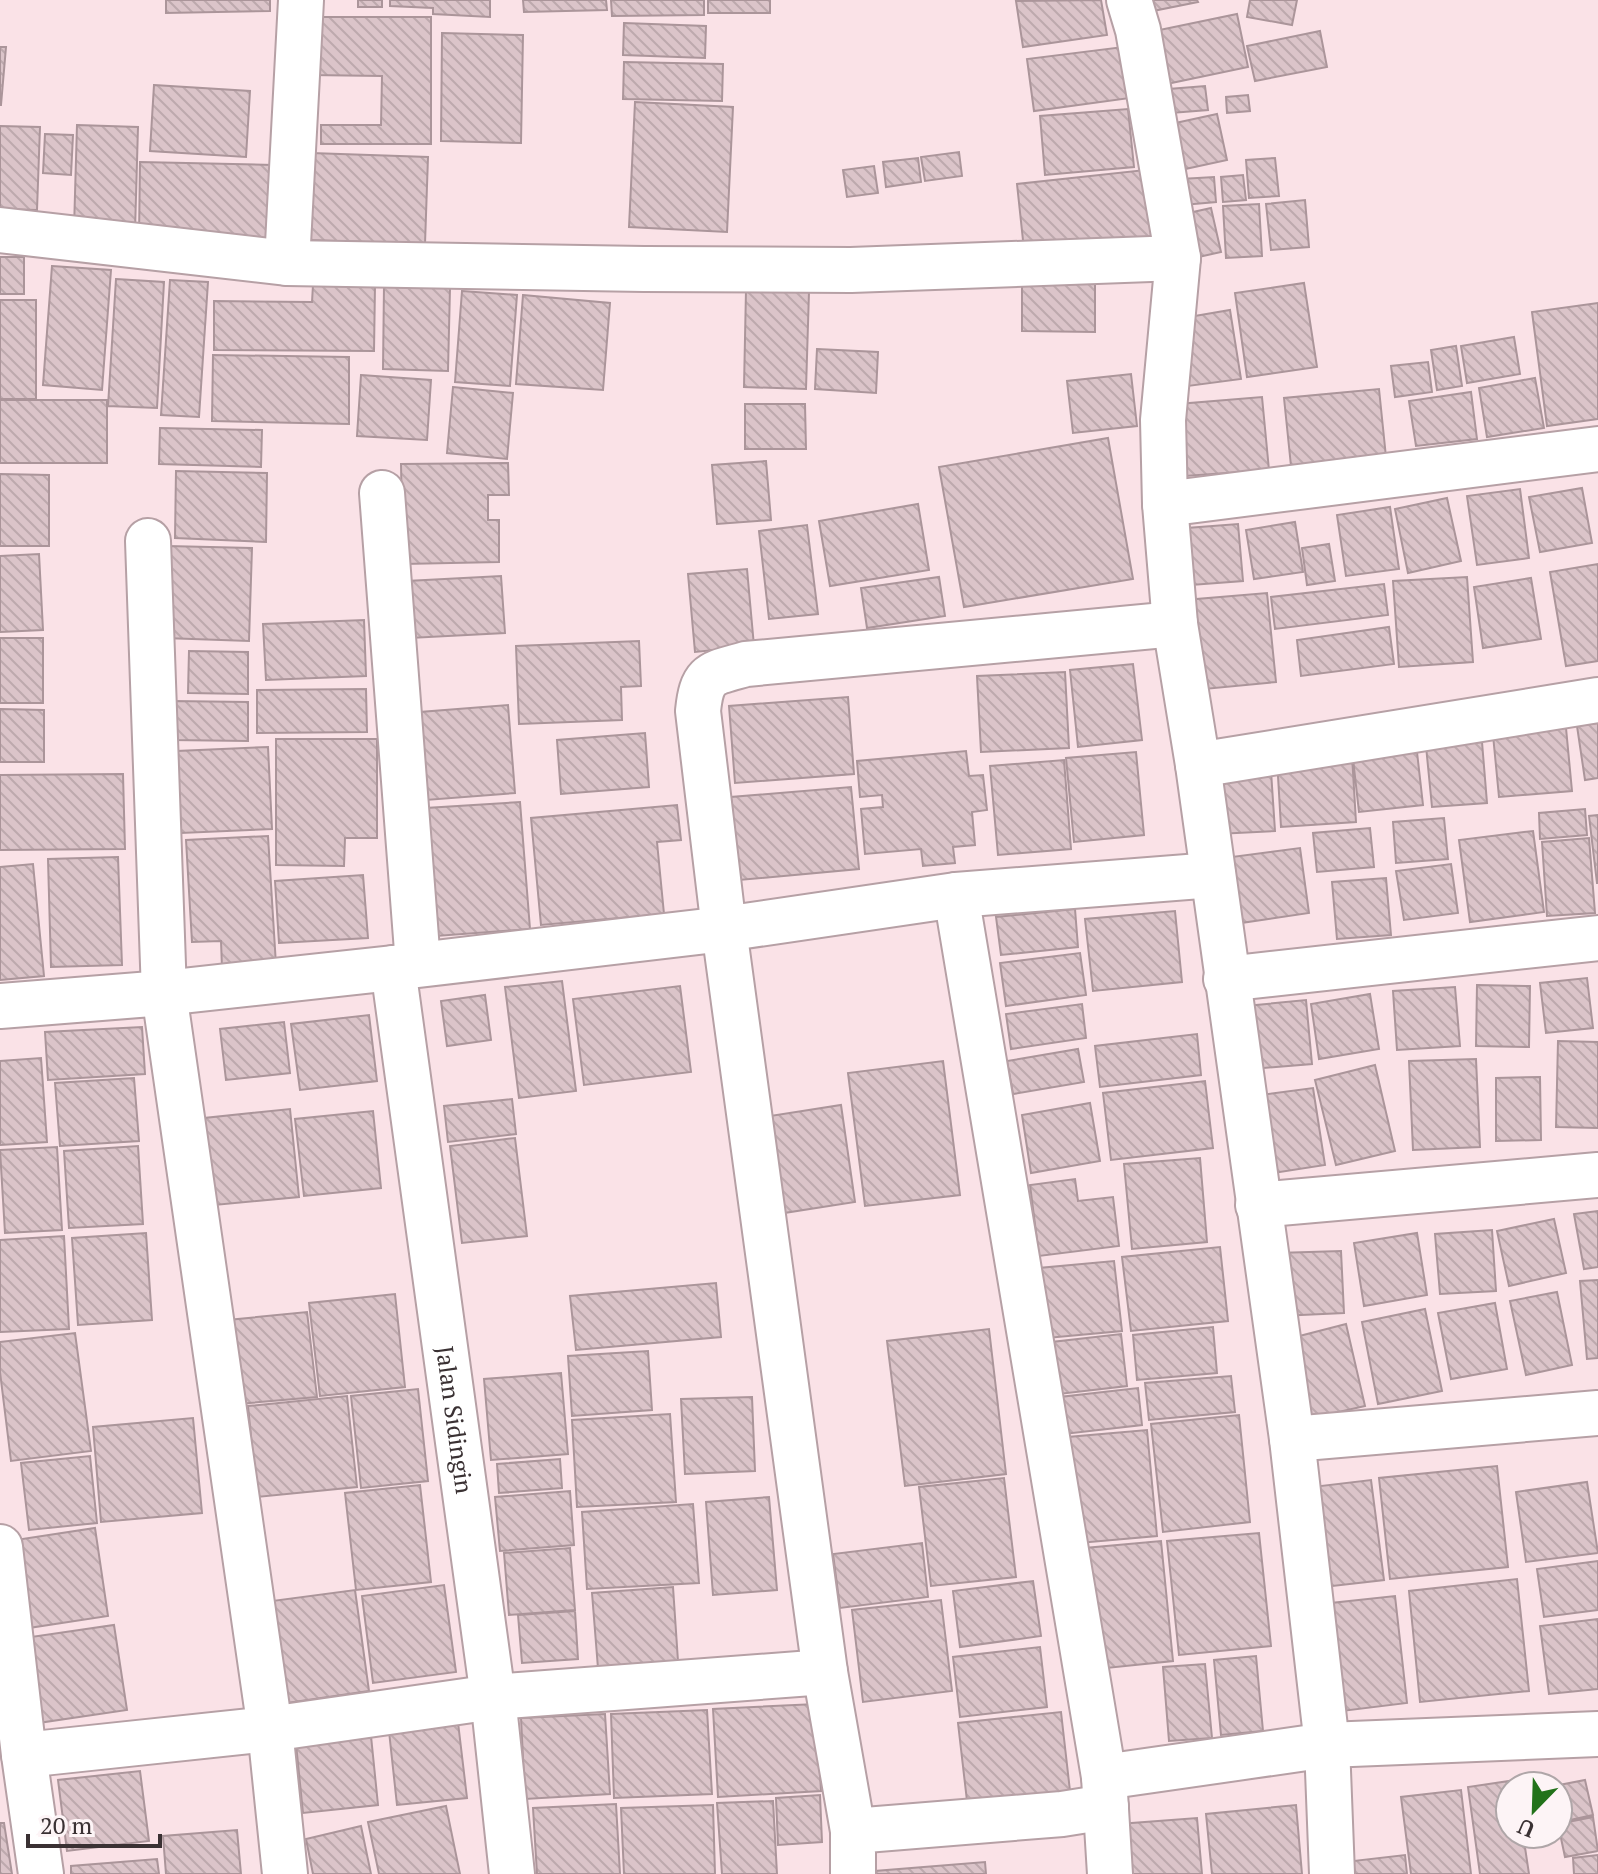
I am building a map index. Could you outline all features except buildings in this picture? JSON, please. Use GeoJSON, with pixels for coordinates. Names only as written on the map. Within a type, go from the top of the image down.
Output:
{"type":"FeatureCollection","features":[{"type":"Feature","properties":{"kind":"street"},"geometry":{"type":"LineString","coordinates":[[287,263],[301,0]]}},
{"type":"Feature","properties":{"kind":"street"},"geometry":{"type":"LineString","coordinates":[[1129,0],[1138,30],[1178,258],[1163,420],[1165,504],[1175,624],[1198,765],[1292,1439],[1327,1745],[1332,1874]]}},
{"type":"Feature","properties":{"kind":"street"},"geometry":{"type":"LineString","coordinates":[[0,230],[287,263],[851,270],[1178,258]]}},
{"type":"Feature","properties":{"kind":"street"},"geometry":{"type":"LineString","coordinates":[[1165,504],[1598,449]]}},
{"type":"Feature","properties":{"kind":"street","name":"Jalan Sidingin"},"geometry":{"type":"LineString","coordinates":[[382,493],[406,966],[512,1874]]}},
{"type":"Feature","properties":{"kind":"street"},"geometry":{"type":"LineString","coordinates":[[148,541],[164,993],[270,1729],[285,1874]]}},
{"type":"Feature","properties":{"kind":"street"},"geometry":{"type":"LineString","coordinates":[[853,1874],[853,1831],[825,1672],[724,929],[698,711],[700,687],[713,673],[746,664],[1175,624]]}},
{"type":"Feature","properties":{"kind":"street"},"geometry":{"type":"LineString","coordinates":[[1198,765],[1598,700]]}},
{"type":"Feature","properties":{"kind":"street"},"geometry":{"type":"LineString","coordinates":[[0,1006],[164,993],[406,966],[724,929],[956,895],[1213,875]]}},
{"type":"Feature","properties":{"kind":"street"},"geometry":{"type":"LineString","coordinates":[[956,895],[1105,1792],[1110,1874]]}},
{"type":"Feature","properties":{"kind":"street"},"geometry":{"type":"LineString","coordinates":[[1226,979],[1598,938]]}},
{"type":"Feature","properties":{"kind":"street"},"geometry":{"type":"LineString","coordinates":[[1258,1205],[1598,1175]]}},
{"type":"Feature","properties":{"kind":"street"},"geometry":{"type":"LineString","coordinates":[[1292,1439],[1598,1413]]}},
{"type":"Feature","properties":{"kind":"street"},"geometry":{"type":"LineString","coordinates":[[0,1547],[41,1874]]}},
{"type":"Feature","properties":{"kind":"street"},"geometry":{"type":"LineString","coordinates":[[24,1755],[270,1729],[493,1697],[825,1672]]}},
{"type":"Feature","properties":{"kind":"street"},"geometry":{"type":"LineString","coordinates":[[853,1831],[1062,1814],[1105,1792],[1327,1745],[1598,1734]]}}]}
